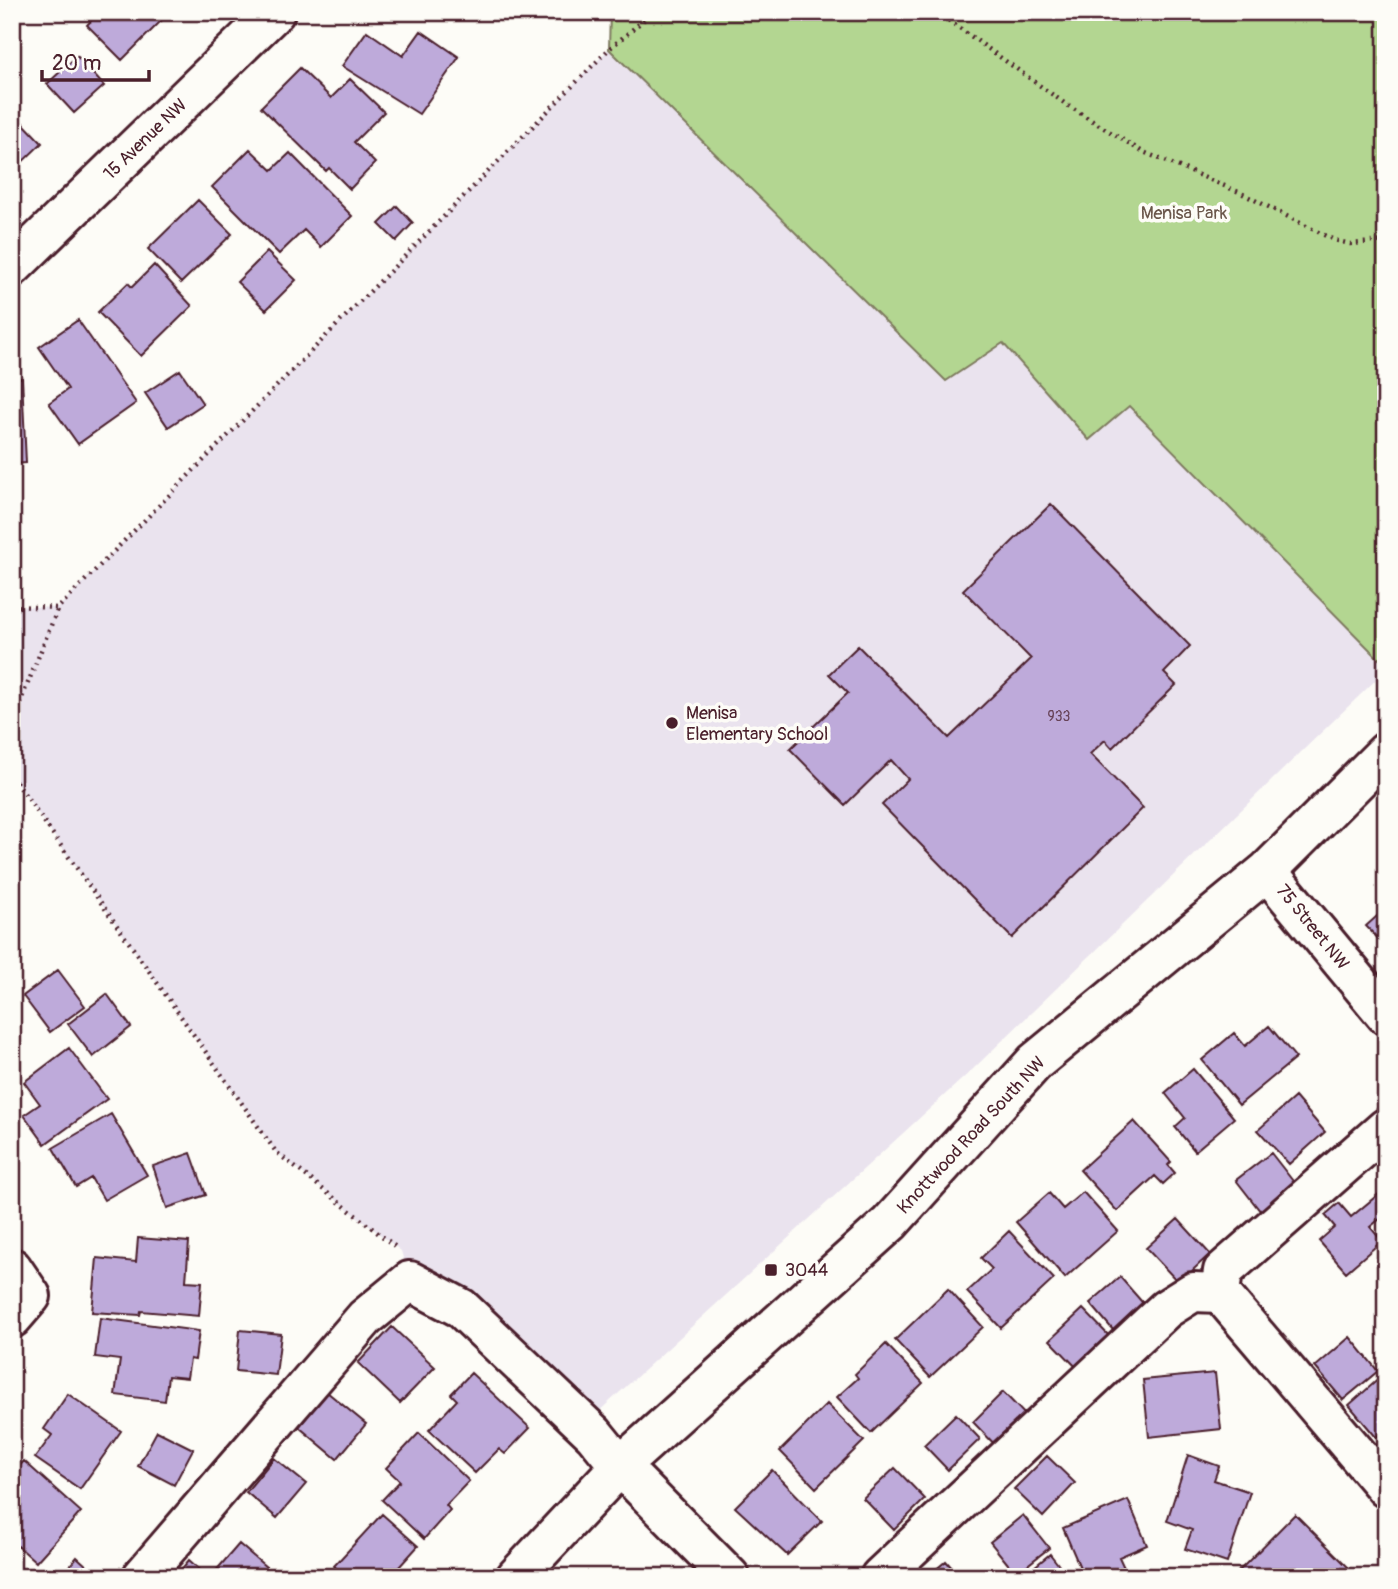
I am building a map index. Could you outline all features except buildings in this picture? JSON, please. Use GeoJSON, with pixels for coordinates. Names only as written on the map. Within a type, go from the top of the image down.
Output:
{"type":"FeatureCollection","features":[{"type":"Feature","properties":{"kind":"street","name":"15 Avenue NW"},"geometry":{"type":"LineString","coordinates":[[14,266],[275,12]]}},
{"type":"Feature","properties":{"kind":"street","name":"Knottwood Road South NW"},"geometry":{"type":"LineString","coordinates":[[516,1577],[620,1466],[890,1223],[1035,1062],[1267,871],[1386,752]]}},
{"type":"Feature","properties":{"kind":"street","name":"75 Street NW"},"geometry":{"type":"LineString","coordinates":[[1267,871],[1386,1015]]}},
{"type":"Feature","properties":{"kind":"street"},"geometry":{"type":"LineString","coordinates":[[1220,1293],[1223,1271],[1386,1128]]}},
{"type":"Feature","properties":{"kind":"street"},"geometry":{"type":"LineString","coordinates":[[142,1577],[365,1318],[410,1281],[461,1308],[594,1434],[620,1466],[730,1577]]}},
{"type":"Feature","properties":{"kind":"street"},"geometry":{"type":"LineString","coordinates":[[880,1577],[1166,1309],[1193,1292],[1220,1293],[1386,1488]]}},
{"type":"Feature","properties":{"kind":"path"},"geometry":{"type":"LineString","coordinates":[[12,723],[58,608],[609,49],[653,12]]}},
{"type":"Feature","properties":{"kind":"path"},"geometry":{"type":"LineString","coordinates":[[937,12],[1068,105],[1141,151],[1239,192],[1334,240],[1350,244],[1386,241]]}},
{"type":"Feature","properties":{"kind":"path"},"geometry":{"type":"LineString","coordinates":[[12,606],[58,608]]}},
{"type":"Feature","properties":{"kind":"path"},"geometry":{"type":"LineString","coordinates":[[12,776],[276,1152],[401,1251],[410,1281]]}},
{"type":"Feature","properties":{"kind":"shaded area","name":"Menisa Elementary School"},"geometry":{"type":"Polygon","coordinates":[[[609,49],[945,381],[1003,342],[1088,440],[1129,406],[1386,666],[1386,670],[972,1070],[584,1425],[410,1281],[401,1251],[276,1152],[12,776],[12,606],[58,608],[609,49]]]}},
{"type":"Feature","properties":{"kind":"green space","name":"Menisa Park"},"geometry":{"type":"Polygon","coordinates":[[[610,12],[1386,12],[1386,666],[1129,406],[1089,440],[1003,343],[946,381],[609,49],[610,12]]]}},
{"type":"Feature","properties":{"kind":"place","name":"Menisa Elementary School"},"geometry":{"type":"Point","coordinates":[672,723]}},
{"type":"Feature","properties":{"kind":"place","name":"3044"},"geometry":{"type":"Point","coordinates":[771,1270]}}]}
